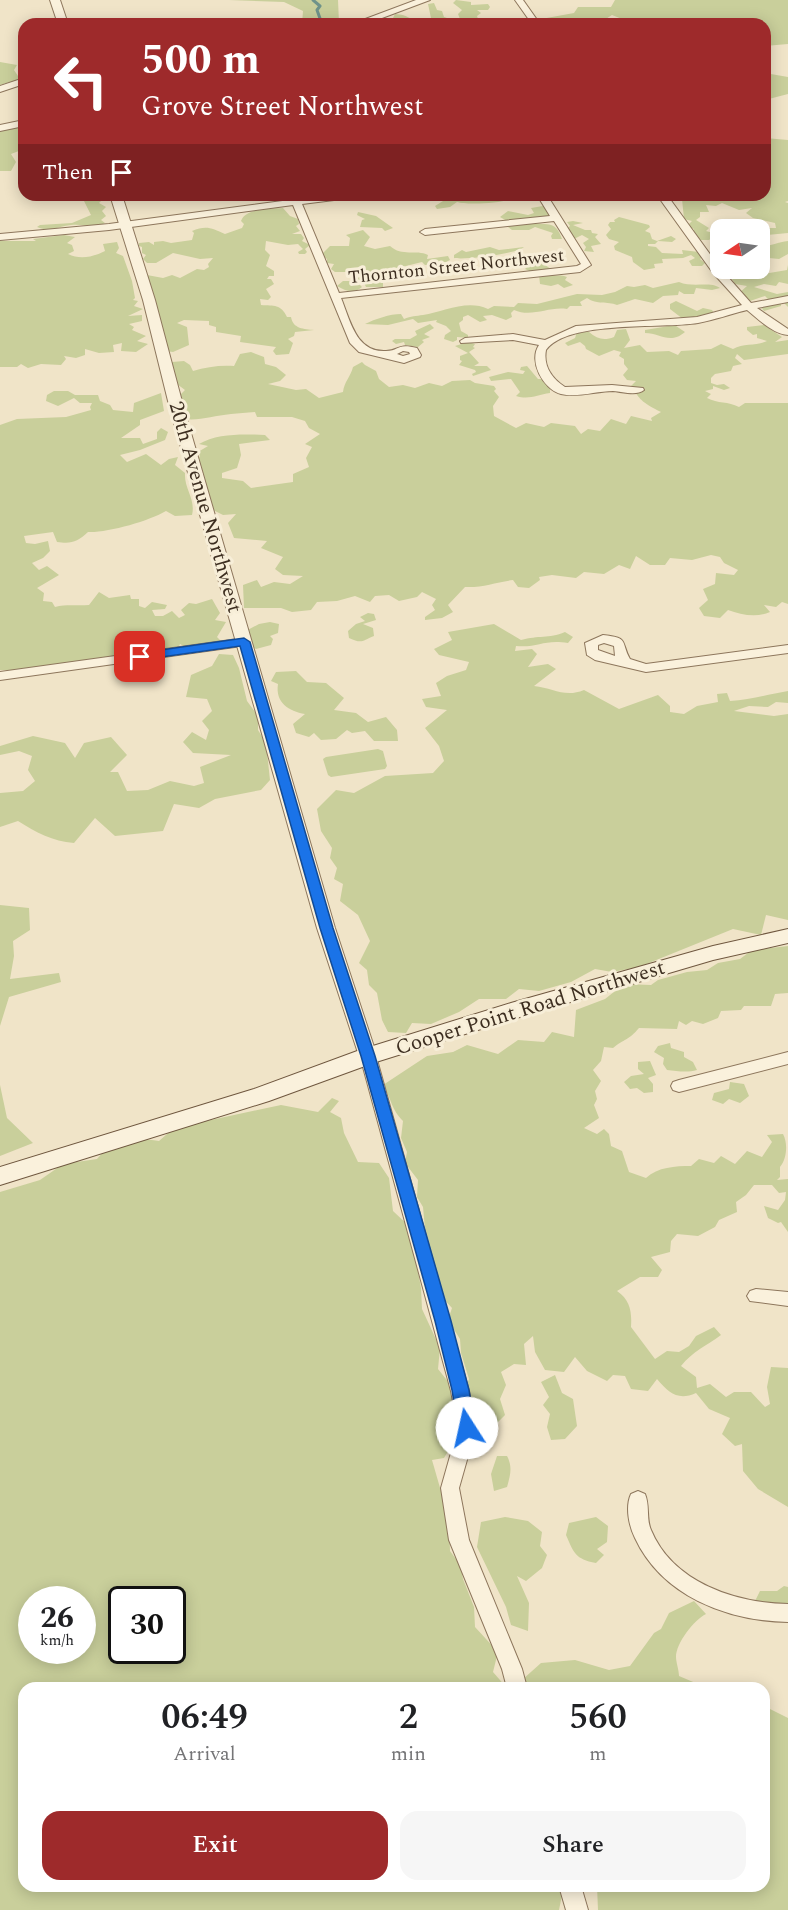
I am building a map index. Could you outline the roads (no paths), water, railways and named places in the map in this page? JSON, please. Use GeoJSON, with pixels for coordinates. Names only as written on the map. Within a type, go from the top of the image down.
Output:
{"type":"FeatureCollection","features":[{"type":"Feature","properties":{"kind":"main road","name":"Cooper Point Road Northwest"},"geometry":{"type":"LineString","coordinates":[[0,1176],[261,1095],[368,1056],[530,1005],[713,953],[788,936]]}},
{"type":"Feature","properties":{"kind":"street"},"geometry":{"type":"LineString","coordinates":[[55,0],[61,18]]}},
{"type":"Feature","properties":{"kind":"street"},"geometry":{"type":"LineString","coordinates":[[374,18],[425,0]]}},
{"type":"Feature","properties":{"kind":"street"},"geometry":{"type":"LineString","coordinates":[[519,0],[532,18]]}},
{"type":"Feature","properties":{"kind":"street"},"geometry":{"type":"LineString","coordinates":[[0,89],[18,83]]}},
{"type":"Feature","properties":{"kind":"street"},"geometry":{"type":"LineString","coordinates":[[0,128],[18,124]]}},
{"type":"Feature","properties":{"kind":"street","name":"20th Avenue Northwest"},"geometry":{"type":"LineString","coordinates":[[118,201],[326,928],[368,1056],[460,1390],[467,1428],[450,1488],[459,1540],[515,1682]]}},
{"type":"Feature","properties":{"kind":"street"},"geometry":{"type":"LineString","coordinates":[[0,237],[125,224],[281,201]]}},
{"type":"Feature","properties":{"kind":"street"},"geometry":{"type":"LineString","coordinates":[[296,201],[358,346],[370,353],[388,355]]}},
{"type":"Feature","properties":{"kind":"street"},"geometry":{"type":"LineString","coordinates":[[425,232],[556,218],[546,201]]}},
{"type":"Feature","properties":{"kind":"street"},"geometry":{"type":"LineString","coordinates":[[666,201],[717,270],[750,306],[774,327],[787,333]]}},
{"type":"Feature","properties":{"kind":"street","name":"Thornton Street Northwest"},"geometry":{"type":"LineString","coordinates":[[336,296],[580,269],[586,265],[556,218]]}},
{"type":"Feature","properties":{"kind":"street"},"geometry":{"type":"LineString","coordinates":[[639,390],[612,388],[564,391],[557,388],[539,363],[540,353],[545,344],[557,335],[576,329],[697,320],[788,298]]}},
{"type":"Feature","properties":{"kind":"street"},"geometry":{"type":"LineString","coordinates":[[465,341],[513,337],[545,344]]}},
{"type":"Feature","properties":{"kind":"street"},"geometry":{"type":"LineString","coordinates":[[0,676],[244,642]]}},
{"type":"Feature","properties":{"kind":"street"},"geometry":{"type":"LineString","coordinates":[[625,662],[646,668],[662,667],[788,649]]}},
{"type":"Feature","properties":{"kind":"street"},"geometry":{"type":"LineString","coordinates":[[680,1086],[788,1058]]}},
{"type":"Feature","properties":{"kind":"street"},"geometry":{"type":"LineString","coordinates":[[756,1296],[788,1299]]}},
{"type":"Feature","properties":{"kind":"street"},"geometry":{"type":"LineString","coordinates":[[638,1500],[640,1526],[643,1534],[661,1562],[675,1576],[732,1606],[769,1614],[788,1613]]}},
{"type":"Feature","properties":{"kind":"street"},"geometry":{"type":"LineString","coordinates":[[572,1892],[577,1910]]}},
{"type":"Feature","properties":{"kind":"waterway"},"geometry":{"type":"LineString","coordinates":[[313,0],[320,6],[317,10],[320,18]]}}]}
